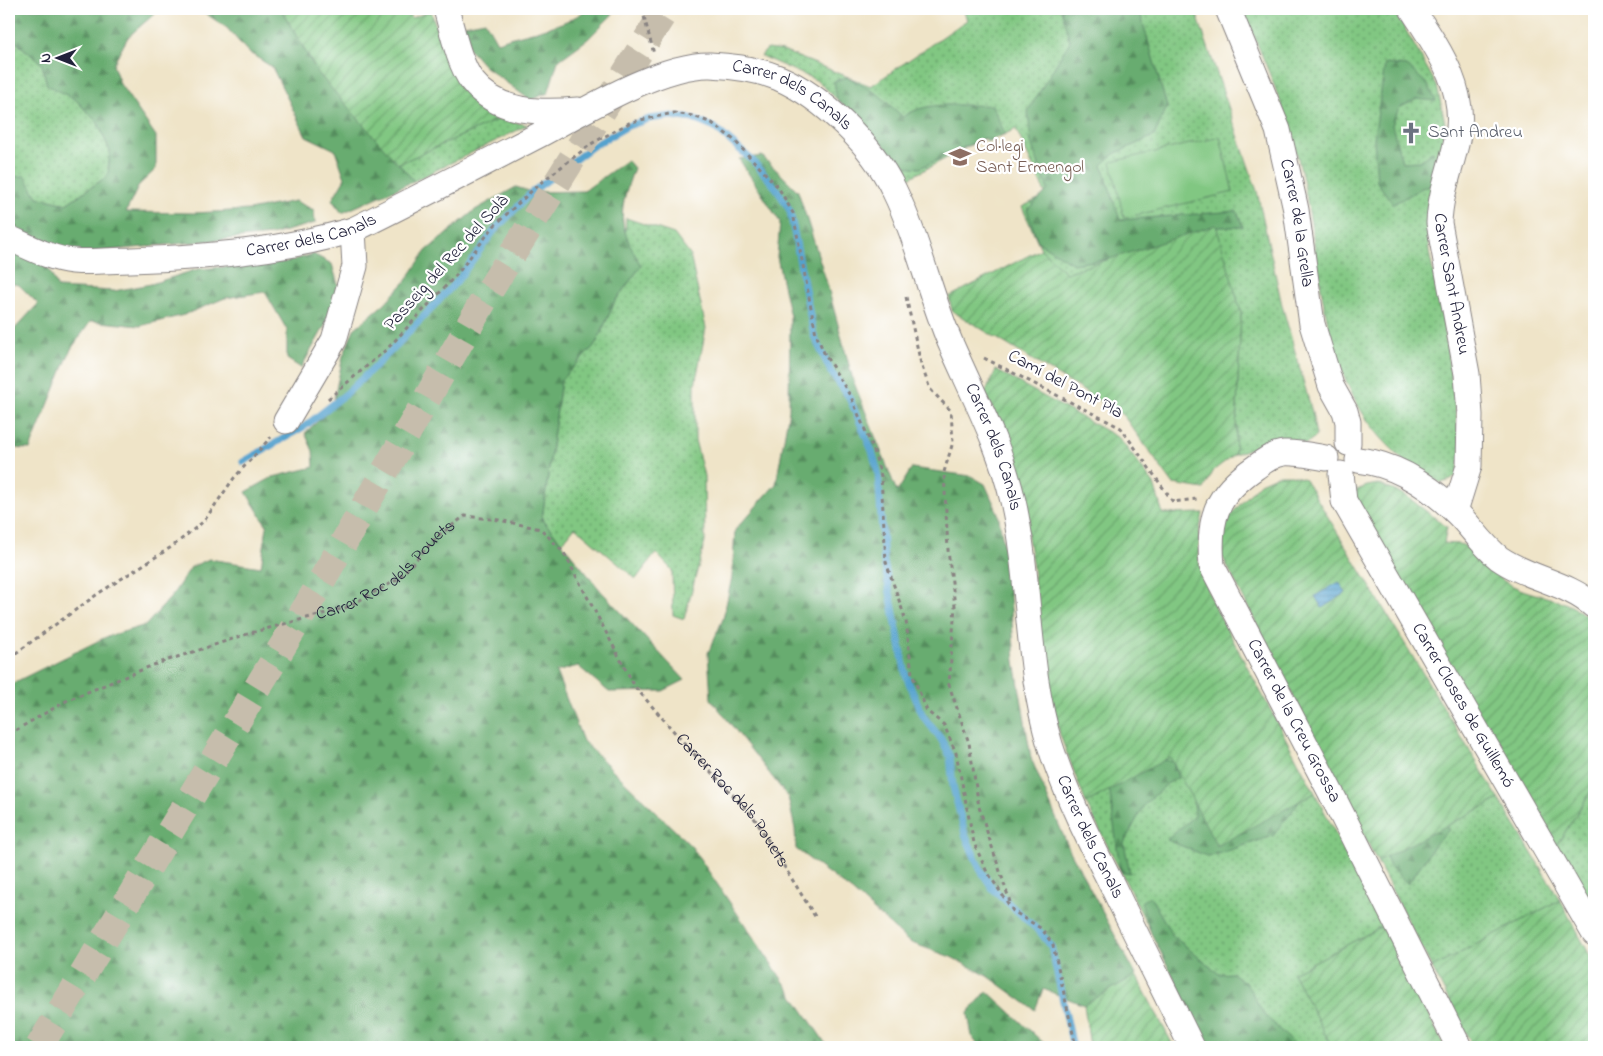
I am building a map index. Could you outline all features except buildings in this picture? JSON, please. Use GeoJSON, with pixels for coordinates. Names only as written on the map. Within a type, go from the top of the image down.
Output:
{"type":"FeatureCollection","features":[{"type":"Feature","properties":{"kind":"street","name":"Carrer dels Canals"},"geometry":{"type":"LineString","coordinates":[[446,9],[459,52],[471,80],[487,96],[517,110],[546,113],[589,109]]}},
{"type":"Feature","properties":{"kind":"street","name":"Carrer de la Grella"},"geometry":{"type":"LineString","coordinates":[[1228,9],[1278,130],[1296,210],[1312,324],[1332,386],[1345,411],[1348,422],[1343,459]]}},
{"type":"Feature","properties":{"kind":"street","name":"Carrer Sant Andreu"},"geometry":{"type":"LineString","coordinates":[[1412,9],[1446,62],[1458,110],[1458,138],[1440,204],[1439,223],[1467,374],[1470,415],[1469,466],[1455,511]]}},
{"type":"Feature","properties":{"kind":"street","name":"Carrer dels Canals"},"geometry":{"type":"LineString","coordinates":[[9,238],[48,254],[73,261],[140,259],[240,252],[316,241],[353,230],[589,109],[660,75],[679,69],[713,65],[775,76],[792,85],[827,109],[862,143],[893,186],[922,258],[950,341],[997,445],[1013,499],[1022,551],[1032,661],[1039,708],[1052,752],[1084,830],[1192,1047]]}},
{"type":"Feature","properties":{"kind":"street"},"geometry":{"type":"LineString","coordinates":[[286,421],[334,340],[355,266],[353,230]]}},
{"type":"Feature","properties":{"kind":"street","name":"Carrer de la Creu Grossa"},"geometry":{"type":"LineString","coordinates":[[1459,1047],[1330,791],[1212,566],[1210,540],[1214,514],[1225,495],[1236,482],[1270,457],[1283,453],[1388,466],[1425,486],[1455,511],[1498,557],[1515,568],[1574,591],[1594,606]]}},
{"type":"Feature","properties":{"kind":"street","name":"Carrer Closes de Guillemó"},"geometry":{"type":"LineString","coordinates":[[1343,459],[1344,501],[1594,933]]}},
{"type":"Feature","properties":{"kind":"path"},"geometry":{"type":"LineString","coordinates":[[642,9],[660,75]]}},
{"type":"Feature","properties":{"kind":"path","name":"Passeig del Rec del Solà"},"geometry":{"type":"LineString","coordinates":[[325,402],[388,348],[457,274],[494,226],[539,184],[591,144],[631,122],[674,113],[693,116],[712,123],[734,140],[778,187],[793,213],[816,334],[824,354],[851,398],[874,451],[881,476],[886,562],[906,621],[912,674],[927,711],[944,725],[956,753],[974,843],[986,870],[1013,911],[1042,929],[1053,945],[1076,1047]]}},
{"type":"Feature","properties":{"kind":"path"},"geometry":{"type":"LineString","coordinates":[[906,295],[921,364],[930,389],[951,411],[953,442],[944,472],[948,550],[955,606],[949,685],[968,743],[979,807],[1013,911]]}},
{"type":"Feature","properties":{"kind":"path","name":"Camí del Pont Pla"},"geometry":{"type":"LineString","coordinates":[[950,341],[1121,428],[1173,502],[1225,495]]}},
{"type":"Feature","properties":{"kind":"path"},"geometry":{"type":"LineString","coordinates":[[9,658],[99,593],[173,546],[204,521],[234,478],[286,421]]}},
{"type":"Feature","properties":{"kind":"path","name":"Carrer Roc dels Pouets"},"geometry":{"type":"LineString","coordinates":[[9,734],[68,700],[156,664],[254,632],[345,608],[397,580],[439,535],[465,516],[499,520],[541,529],[564,553],[635,687],[692,752],[753,816],[816,918]]}},
{"type":"Feature","properties":{"kind":"green space"},"geometry":{"type":"Polygon","coordinates":[[[9,9],[160,9],[128,37],[113,65],[120,84],[156,136],[156,169],[139,185],[126,212],[194,213],[249,210],[295,201],[314,210],[315,223],[271,235],[91,252],[40,252],[58,288],[114,291],[151,284],[198,269],[287,262],[313,254],[332,264],[339,288],[336,306],[301,368],[287,359],[287,330],[265,292],[225,298],[184,315],[140,326],[91,321],[71,349],[30,449],[9,448],[9,417],[14,398],[9,357],[9,335],[38,304],[19,285],[9,283],[10,177],[25,176],[37,197],[66,204],[108,176],[110,151],[98,123],[75,99],[47,85],[42,64],[9,36],[9,9]]]}},
{"type":"Feature","properties":{"kind":"green space"},"geometry":{"type":"Polygon","coordinates":[[[199,9],[281,9],[318,73],[414,181],[342,213],[332,200],[345,178],[335,150],[306,136],[272,67],[248,52],[227,28],[199,9]]]}},
{"type":"Feature","properties":{"kind":"green space"},"geometry":{"type":"Polygon","coordinates":[[[281,9],[408,9],[411,18],[431,11],[448,65],[469,96],[499,119],[398,164],[318,73],[281,9]]]}},
{"type":"Feature","properties":{"kind":"green space"},"geometry":{"type":"Polygon","coordinates":[[[588,9],[618,9],[588,39],[558,61],[548,93],[530,100],[484,66],[468,48],[464,25],[485,21],[497,42],[567,21],[588,9]]]}},
{"type":"Feature","properties":{"kind":"green space"},"geometry":{"type":"Polygon","coordinates":[[[963,9],[1195,9],[1257,191],[1282,305],[1312,412],[1316,436],[1306,444],[1263,444],[1235,454],[1241,312],[1210,227],[1066,273],[1041,249],[1022,207],[1046,195],[1016,129],[987,142],[984,138],[909,178],[884,145],[818,81],[761,56],[767,49],[783,51],[871,86],[967,20],[963,9]]]}},
{"type":"Feature","properties":{"kind":"green space"},"geometry":{"type":"Polygon","coordinates":[[[1061,9],[1139,9],[1167,107],[1154,136],[1114,154],[1102,165],[1120,220],[1237,211],[1243,227],[1210,227],[1132,256],[1073,264],[1038,242],[1027,210],[1048,190],[1031,143],[1028,111],[1070,41],[1061,9]]]}},
{"type":"Feature","properties":{"kind":"green space"},"geometry":{"type":"Polygon","coordinates":[[[1242,9],[1394,9],[1437,86],[1445,123],[1428,222],[1429,252],[1443,321],[1461,450],[1457,475],[1451,480],[1441,483],[1420,473],[1406,463],[1370,423],[1351,393],[1338,359],[1328,324],[1310,216],[1292,136],[1269,72],[1242,9]]]}},
{"type":"Feature","properties":{"kind":"green space"},"geometry":{"type":"Polygon","coordinates":[[[9,36],[42,64],[47,85],[75,99],[98,123],[110,151],[108,176],[66,204],[37,197],[11,177],[9,180],[9,36]]]}},
{"type":"Feature","properties":{"kind":"green space"},"geometry":{"type":"Polygon","coordinates":[[[1385,64],[1407,66],[1428,85],[1436,101],[1417,99],[1399,108],[1392,125],[1402,162],[1420,161],[1433,151],[1437,183],[1422,188],[1393,204],[1377,182],[1374,139],[1385,64]]]}},
{"type":"Feature","properties":{"kind":"green space"},"geometry":{"type":"Polygon","coordinates":[[[848,77],[879,95],[903,117],[913,111],[934,106],[992,105],[1005,134],[991,140],[984,138],[920,168],[905,166],[837,99],[834,81],[848,77]]]}},
{"type":"Feature","properties":{"kind":"green space"},"geometry":{"type":"Polygon","coordinates":[[[499,119],[528,125],[414,181],[398,164],[499,119]]]}},
{"type":"Feature","properties":{"kind":"green space"},"geometry":{"type":"Polygon","coordinates":[[[1220,137],[1233,192],[1124,218],[1111,162],[1220,137]]]}},
{"type":"Feature","properties":{"kind":"green space"},"geometry":{"type":"Polygon","coordinates":[[[762,156],[798,191],[826,280],[853,380],[897,492],[912,468],[971,476],[985,484],[998,513],[1008,570],[1015,661],[1031,758],[1069,849],[1136,975],[1084,1005],[1043,989],[1035,1010],[988,976],[951,957],[909,942],[852,891],[796,849],[795,829],[788,797],[711,699],[708,653],[723,619],[732,577],[735,530],[776,484],[789,410],[790,317],[777,257],[780,222],[739,159],[762,156]]]}},
{"type":"Feature","properties":{"kind":"green space"},"geometry":{"type":"Polygon","coordinates":[[[627,160],[634,168],[625,196],[622,218],[628,239],[641,266],[615,301],[596,344],[561,380],[542,519],[601,591],[685,680],[663,691],[609,692],[578,666],[556,672],[583,741],[692,847],[828,1047],[190,1047],[144,1037],[145,1047],[9,1047],[9,685],[106,637],[146,625],[171,597],[191,567],[209,559],[261,567],[267,526],[246,492],[273,477],[314,467],[313,451],[305,433],[332,408],[343,356],[354,329],[384,304],[405,282],[426,251],[475,210],[516,187],[532,192],[584,191],[627,160]]]}},
{"type":"Feature","properties":{"kind":"green space"},"geometry":{"type":"Polygon","coordinates":[[[626,218],[674,234],[690,255],[706,328],[695,385],[695,440],[704,476],[705,542],[684,619],[673,615],[672,570],[656,553],[636,579],[575,527],[562,543],[542,519],[561,380],[596,344],[615,301],[641,266],[625,237],[626,218]]]}},
{"type":"Feature","properties":{"kind":"green space"},"geometry":{"type":"Polygon","coordinates":[[[1216,225],[1241,312],[1235,454],[1214,470],[1204,489],[1173,484],[1123,415],[952,311],[949,297],[1041,249],[1066,273],[1216,225]]]}},
{"type":"Feature","properties":{"kind":"green space"},"geometry":{"type":"Polygon","coordinates":[[[996,370],[1119,438],[1154,484],[1163,514],[1203,513],[1199,534],[1199,562],[1212,601],[1315,793],[1217,846],[1170,757],[1086,803],[1060,735],[1043,665],[1033,568],[1015,456],[985,393],[996,370]]]}},
{"type":"Feature","properties":{"kind":"green space"},"geometry":{"type":"Polygon","coordinates":[[[1278,475],[1292,475],[1305,479],[1499,799],[1377,861],[1221,554],[1224,522],[1260,483],[1278,475]]]}},
{"type":"Feature","properties":{"kind":"green space"},"geometry":{"type":"Polygon","coordinates":[[[1378,484],[1405,495],[1447,527],[1444,543],[1461,544],[1469,548],[1496,575],[1507,583],[1575,608],[1594,625],[1594,786],[1555,848],[1354,500],[1354,491],[1378,484]]]}},
{"type":"Feature","properties":{"kind":"green space"},"geometry":{"type":"Polygon","coordinates":[[[1170,756],[1217,845],[1315,793],[1383,926],[1293,973],[1332,1047],[1209,1047],[1086,803],[1170,756]]]}},
{"type":"Feature","properties":{"kind":"green space"},"geometry":{"type":"Polygon","coordinates":[[[1160,759],[1173,762],[1178,778],[1168,783],[1144,805],[1124,843],[1130,873],[1120,871],[1109,786],[1160,759]]]}},
{"type":"Feature","properties":{"kind":"green space"},"geometry":{"type":"Polygon","coordinates":[[[1594,786],[1594,892],[1588,902],[1555,848],[1594,786]]]}},
{"type":"Feature","properties":{"kind":"green space"},"geometry":{"type":"Polygon","coordinates":[[[1193,788],[1283,804],[1299,802],[1273,836],[1209,857],[1167,840],[1195,815],[1193,788]]]}},
{"type":"Feature","properties":{"kind":"green space"},"geometry":{"type":"Polygon","coordinates":[[[1499,799],[1560,900],[1432,968],[1377,861],[1499,799]]]}},
{"type":"Feature","properties":{"kind":"green space"},"geometry":{"type":"Polygon","coordinates":[[[1436,817],[1449,830],[1436,843],[1408,884],[1390,867],[1380,842],[1436,817]]]}},
{"type":"Feature","properties":{"kind":"green space"},"geometry":{"type":"Polygon","coordinates":[[[1150,896],[1173,936],[1219,974],[1232,973],[1247,984],[1263,1013],[1297,1047],[1209,1047],[1151,933],[1141,902],[1150,896]]]}},
{"type":"Feature","properties":{"kind":"green space"},"geometry":{"type":"Polygon","coordinates":[[[1560,900],[1594,963],[1594,1047],[1473,1047],[1432,968],[1560,900]]]}},
{"type":"Feature","properties":{"kind":"green space"},"geometry":{"type":"Polygon","coordinates":[[[1383,926],[1445,1047],[1332,1047],[1293,973],[1383,926]]]}},
{"type":"Feature","properties":{"kind":"green space"},"geometry":{"type":"Polygon","coordinates":[[[1136,975],[1174,1047],[1090,1047],[1084,1005],[1136,975]]]}},
{"type":"Feature","properties":{"kind":"green space"},"geometry":{"type":"Polygon","coordinates":[[[987,991],[1048,1047],[980,1047],[972,1037],[968,1013],[987,991]]]}},
{"type":"Feature","properties":{"kind":"water"},"geometry":{"type":"Polygon","coordinates":[[[1339,582],[1346,593],[1322,608],[1315,596],[1339,582]]]}},
{"type":"Feature","properties":{"kind":"waterway"},"geometry":{"type":"LineString","coordinates":[[243,462],[305,426],[347,393],[393,349],[457,281],[494,231],[532,192],[593,146],[628,126],[649,119],[672,116],[693,119],[715,128],[753,161],[777,189],[790,211],[814,336],[831,372],[849,397],[872,451],[878,472],[884,562],[906,676],[923,716],[941,739],[950,756],[953,787],[965,834],[980,869],[993,889],[1041,933],[1051,946],[1073,1047]]}},
{"type":"Feature","properties":{"kind":"tunnel"},"geometry":{"type":"LineString","coordinates":[[39,1047],[307,606],[488,293],[666,9]]}},
{"type":"Feature","properties":{"kind":"place","name":"Sant Andreu"},"geometry":{"type":"Point","coordinates":[1411,133]}},
{"type":"Feature","properties":{"kind":"place","name":"Col·legi Sant Ermengol"},"geometry":{"type":"Point","coordinates":[960,157]}}]}
